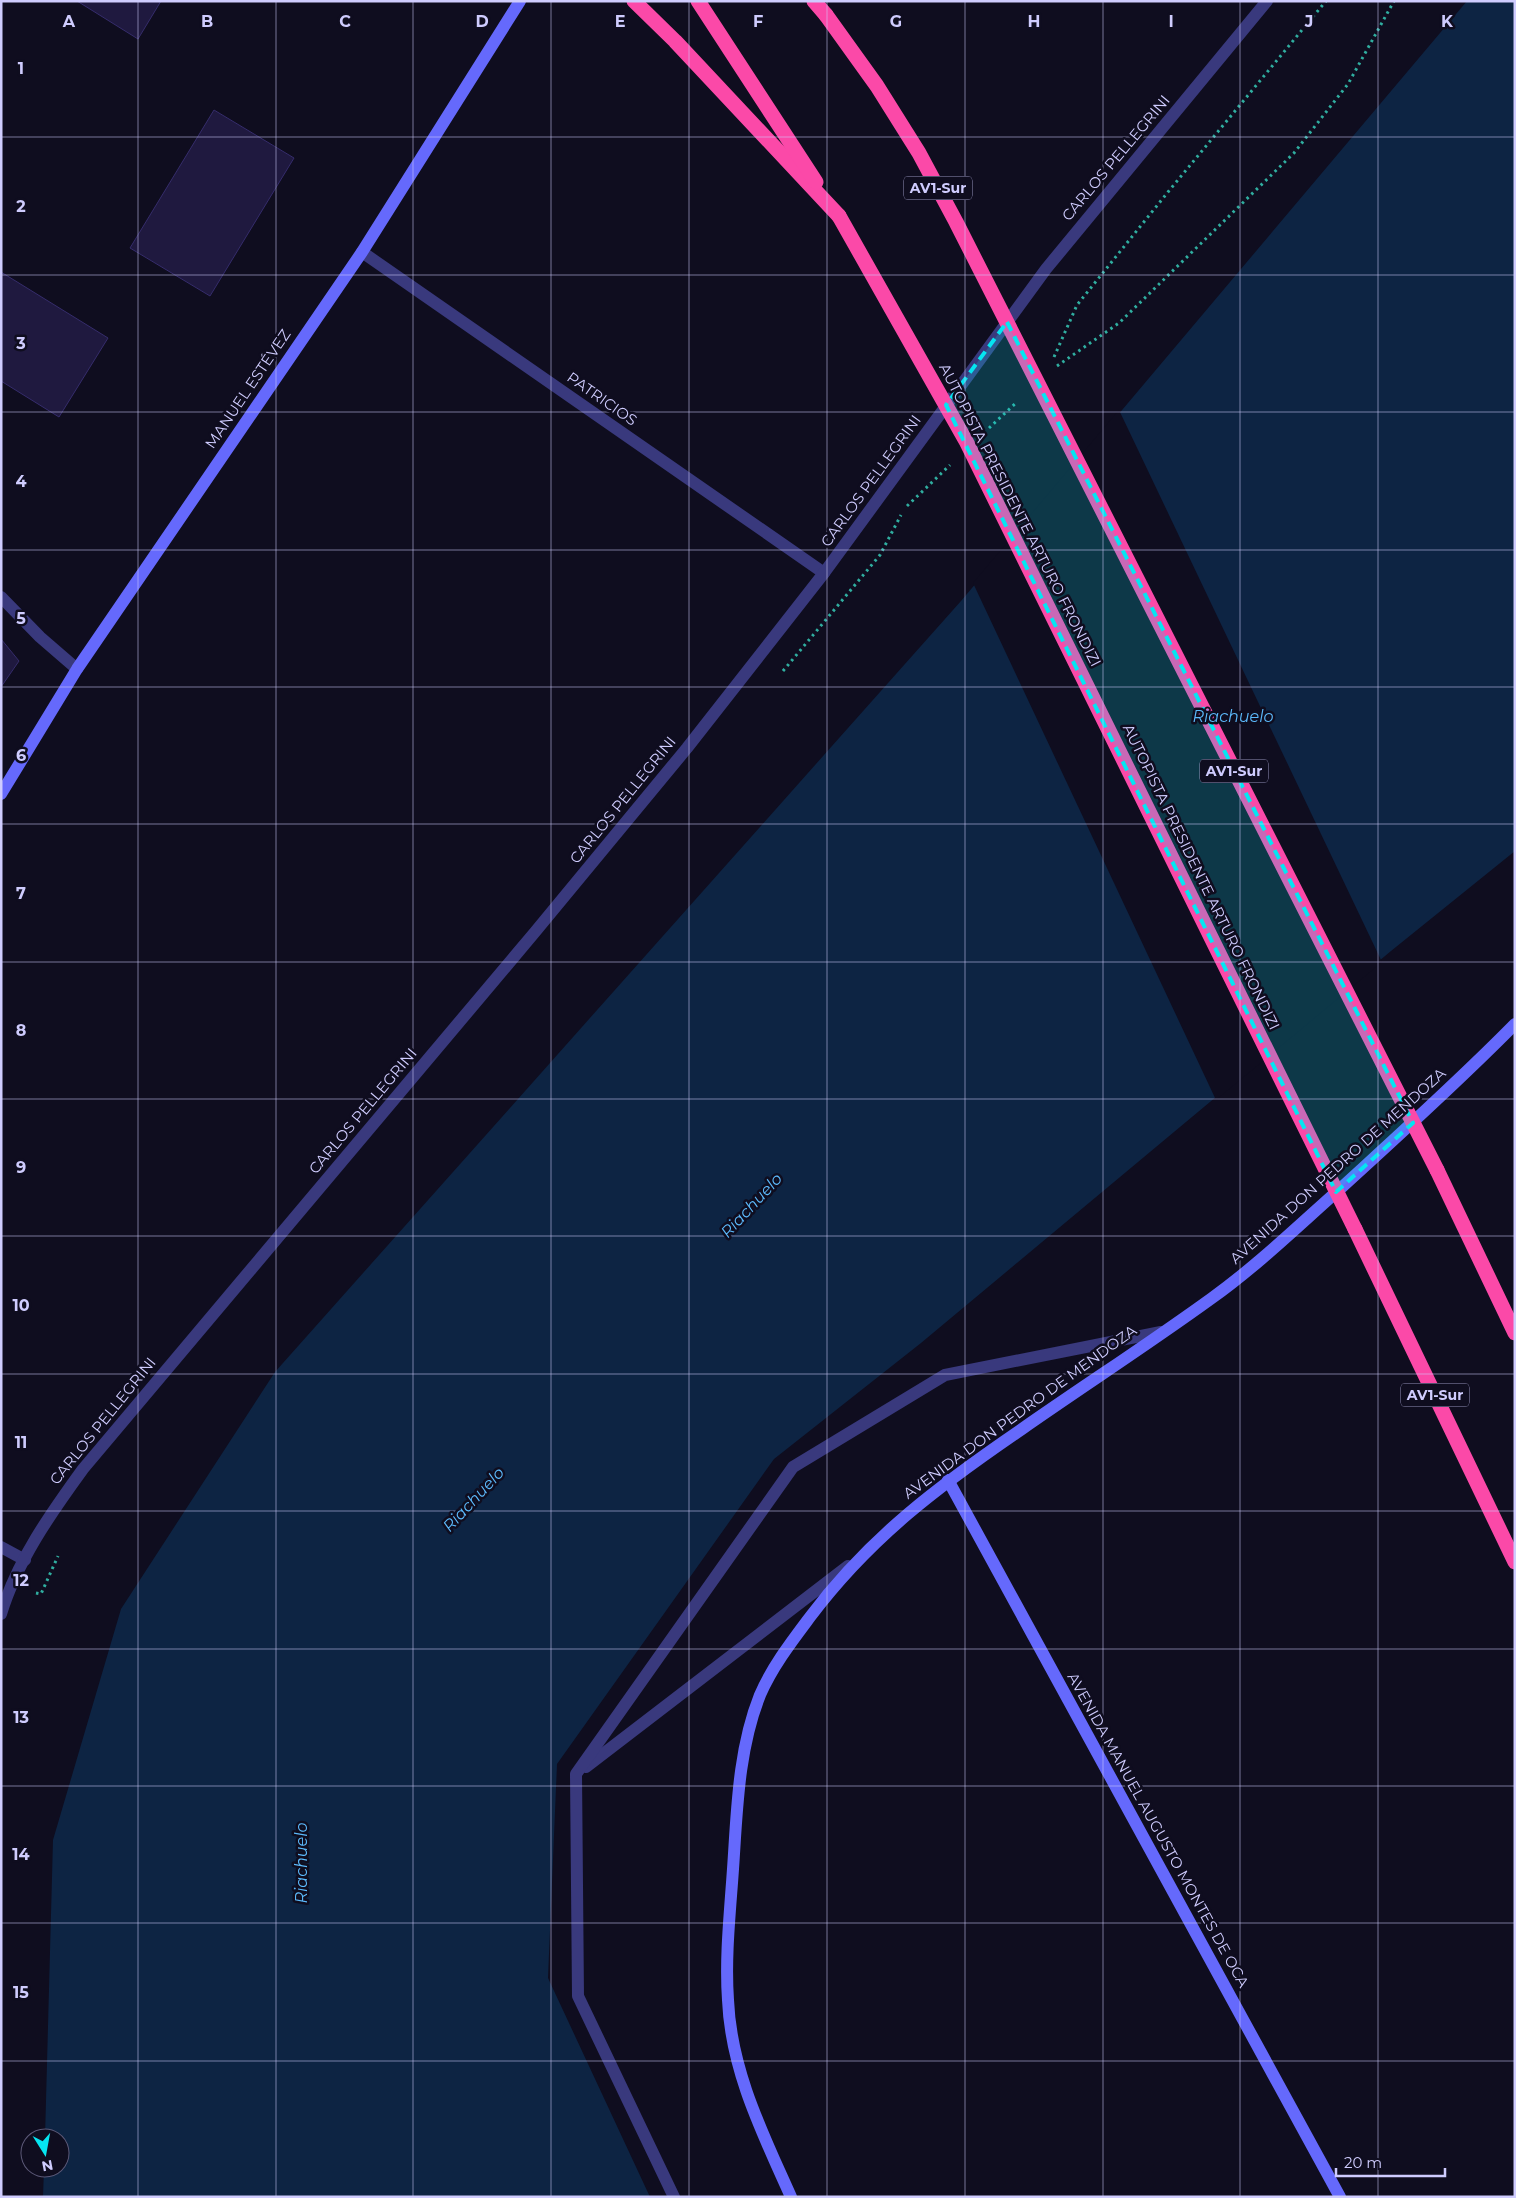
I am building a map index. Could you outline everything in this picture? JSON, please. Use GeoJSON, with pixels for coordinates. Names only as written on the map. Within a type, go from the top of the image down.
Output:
{"type":"FeatureCollection","features":[{"type":"Feature","properties":{"kind":"highway"},"geometry":{"type":"LineString","coordinates":[[634,1],[675,41],[839,216]]}},
{"type":"Feature","properties":{"kind":"highway"},"geometry":{"type":"LineString","coordinates":[[698,1],[839,216]]}},
{"type":"Feature","properties":{"kind":"highway","name":"AV1-Sur"},"geometry":{"type":"LineString","coordinates":[[815,1],[893,112],[919,153],[956,222],[1437,1170],[1515,1334]]}},
{"type":"Feature","properties":{"kind":"highway","name":"AUTOPISTA PRESIDENTE ARTURO FRONDIZI"},"geometry":{"type":"LineString","coordinates":[[839,216],[966,441],[1350,1220],[1515,1562]]}},
{"type":"Feature","properties":{"kind":"main road","name":"MANUEL ESTÉVEZ"},"geometry":{"type":"LineString","coordinates":[[1,794],[77,669],[362,252],[520,1]]}},
{"type":"Feature","properties":{"kind":"main road","name":"AVENIDA DON PEDRO DE MENDOZA"},"geometry":{"type":"LineString","coordinates":[[791,2197],[749,2101],[733,2038],[728,2004],[727,1960],[739,1783],[747,1738],[761,1694],[787,1647],[822,1601],[859,1558],[902,1517],[948,1480],[1213,1297],[1265,1256],[1444,1094],[1515,1024]]}},
{"type":"Feature","properties":{"kind":"main road","name":"AVENIDA MANUEL AUGUSTO MONTES DE OCA"},"geometry":{"type":"LineString","coordinates":[[948,1480],[1340,2197]]}},
{"type":"Feature","properties":{"kind":"street","name":"CARLOS PELLEGRINI"},"geometry":{"type":"LineString","coordinates":[[1,1614],[24,1560],[52,1511],[83,1469],[548,917],[687,748],[824,574],[1046,269],[1267,1]]}},
{"type":"Feature","properties":{"kind":"street","name":"PATRICIOS"},"geometry":{"type":"LineString","coordinates":[[362,252],[824,574]]}},
{"type":"Feature","properties":{"kind":"street"},"geometry":{"type":"LineString","coordinates":[[1,597],[40,637],[77,669]]}},
{"type":"Feature","properties":{"kind":"street"},"geometry":{"type":"LineString","coordinates":[[674,2197],[578,1996],[576,1774],[793,1467],[945,1374],[1161,1332]]}},
{"type":"Feature","properties":{"kind":"street"},"geometry":{"type":"LineString","coordinates":[[1,1547],[24,1560]]}},
{"type":"Feature","properties":{"kind":"street"},"geometry":{"type":"LineString","coordinates":[[576,1774],[859,1558]]}},
{"type":"Feature","properties":{"kind":"path"},"geometry":{"type":"LineString","coordinates":[[1054,369],[1119,323],[1294,153],[1348,84],[1394,1]]}},
{"type":"Feature","properties":{"kind":"highlighted area"},"geometry":{"type":"Polygon","coordinates":[[[1007,322],[1413,1123],[1336,1192],[946,405],[1007,322]]]}},
{"type":"Feature","properties":{"kind":"water","name":"Riachuelo"},"geometry":{"type":"Polygon","coordinates":[[[1467,1],[1515,1],[1515,851],[1391,951],[921,1343],[774,1459],[557,1764],[548,1978],[650,2197],[43,2197],[44,2178],[70,2178],[70,2128],[45,2128],[53,1840],[121,1609],[275,1372],[961,601],[1467,1]]]}},
{"type":"Feature","properties":{"kind":"pier"},"geometry":{"type":"Polygon","coordinates":[[[1119,410],[1382,962],[1216,1100],[973,583],[1119,410]]]}},
{"type":"Feature","properties":{"kind":"building"},"geometry":{"type":"Polygon","coordinates":[[[77,1],[161,1],[138,39],[77,1]]]}},
{"type":"Feature","properties":{"kind":"building"},"geometry":{"type":"Polygon","coordinates":[[[214,110],[294,158],[210,296],[130,248],[214,110]]]}},
{"type":"Feature","properties":{"kind":"building"},"geometry":{"type":"Polygon","coordinates":[[[1,272],[108,338],[59,417],[1,381],[1,272]]]}},
{"type":"Feature","properties":{"kind":"building"},"geometry":{"type":"Polygon","coordinates":[[[1,639],[19,661],[1,687],[1,639]]]}}]}
